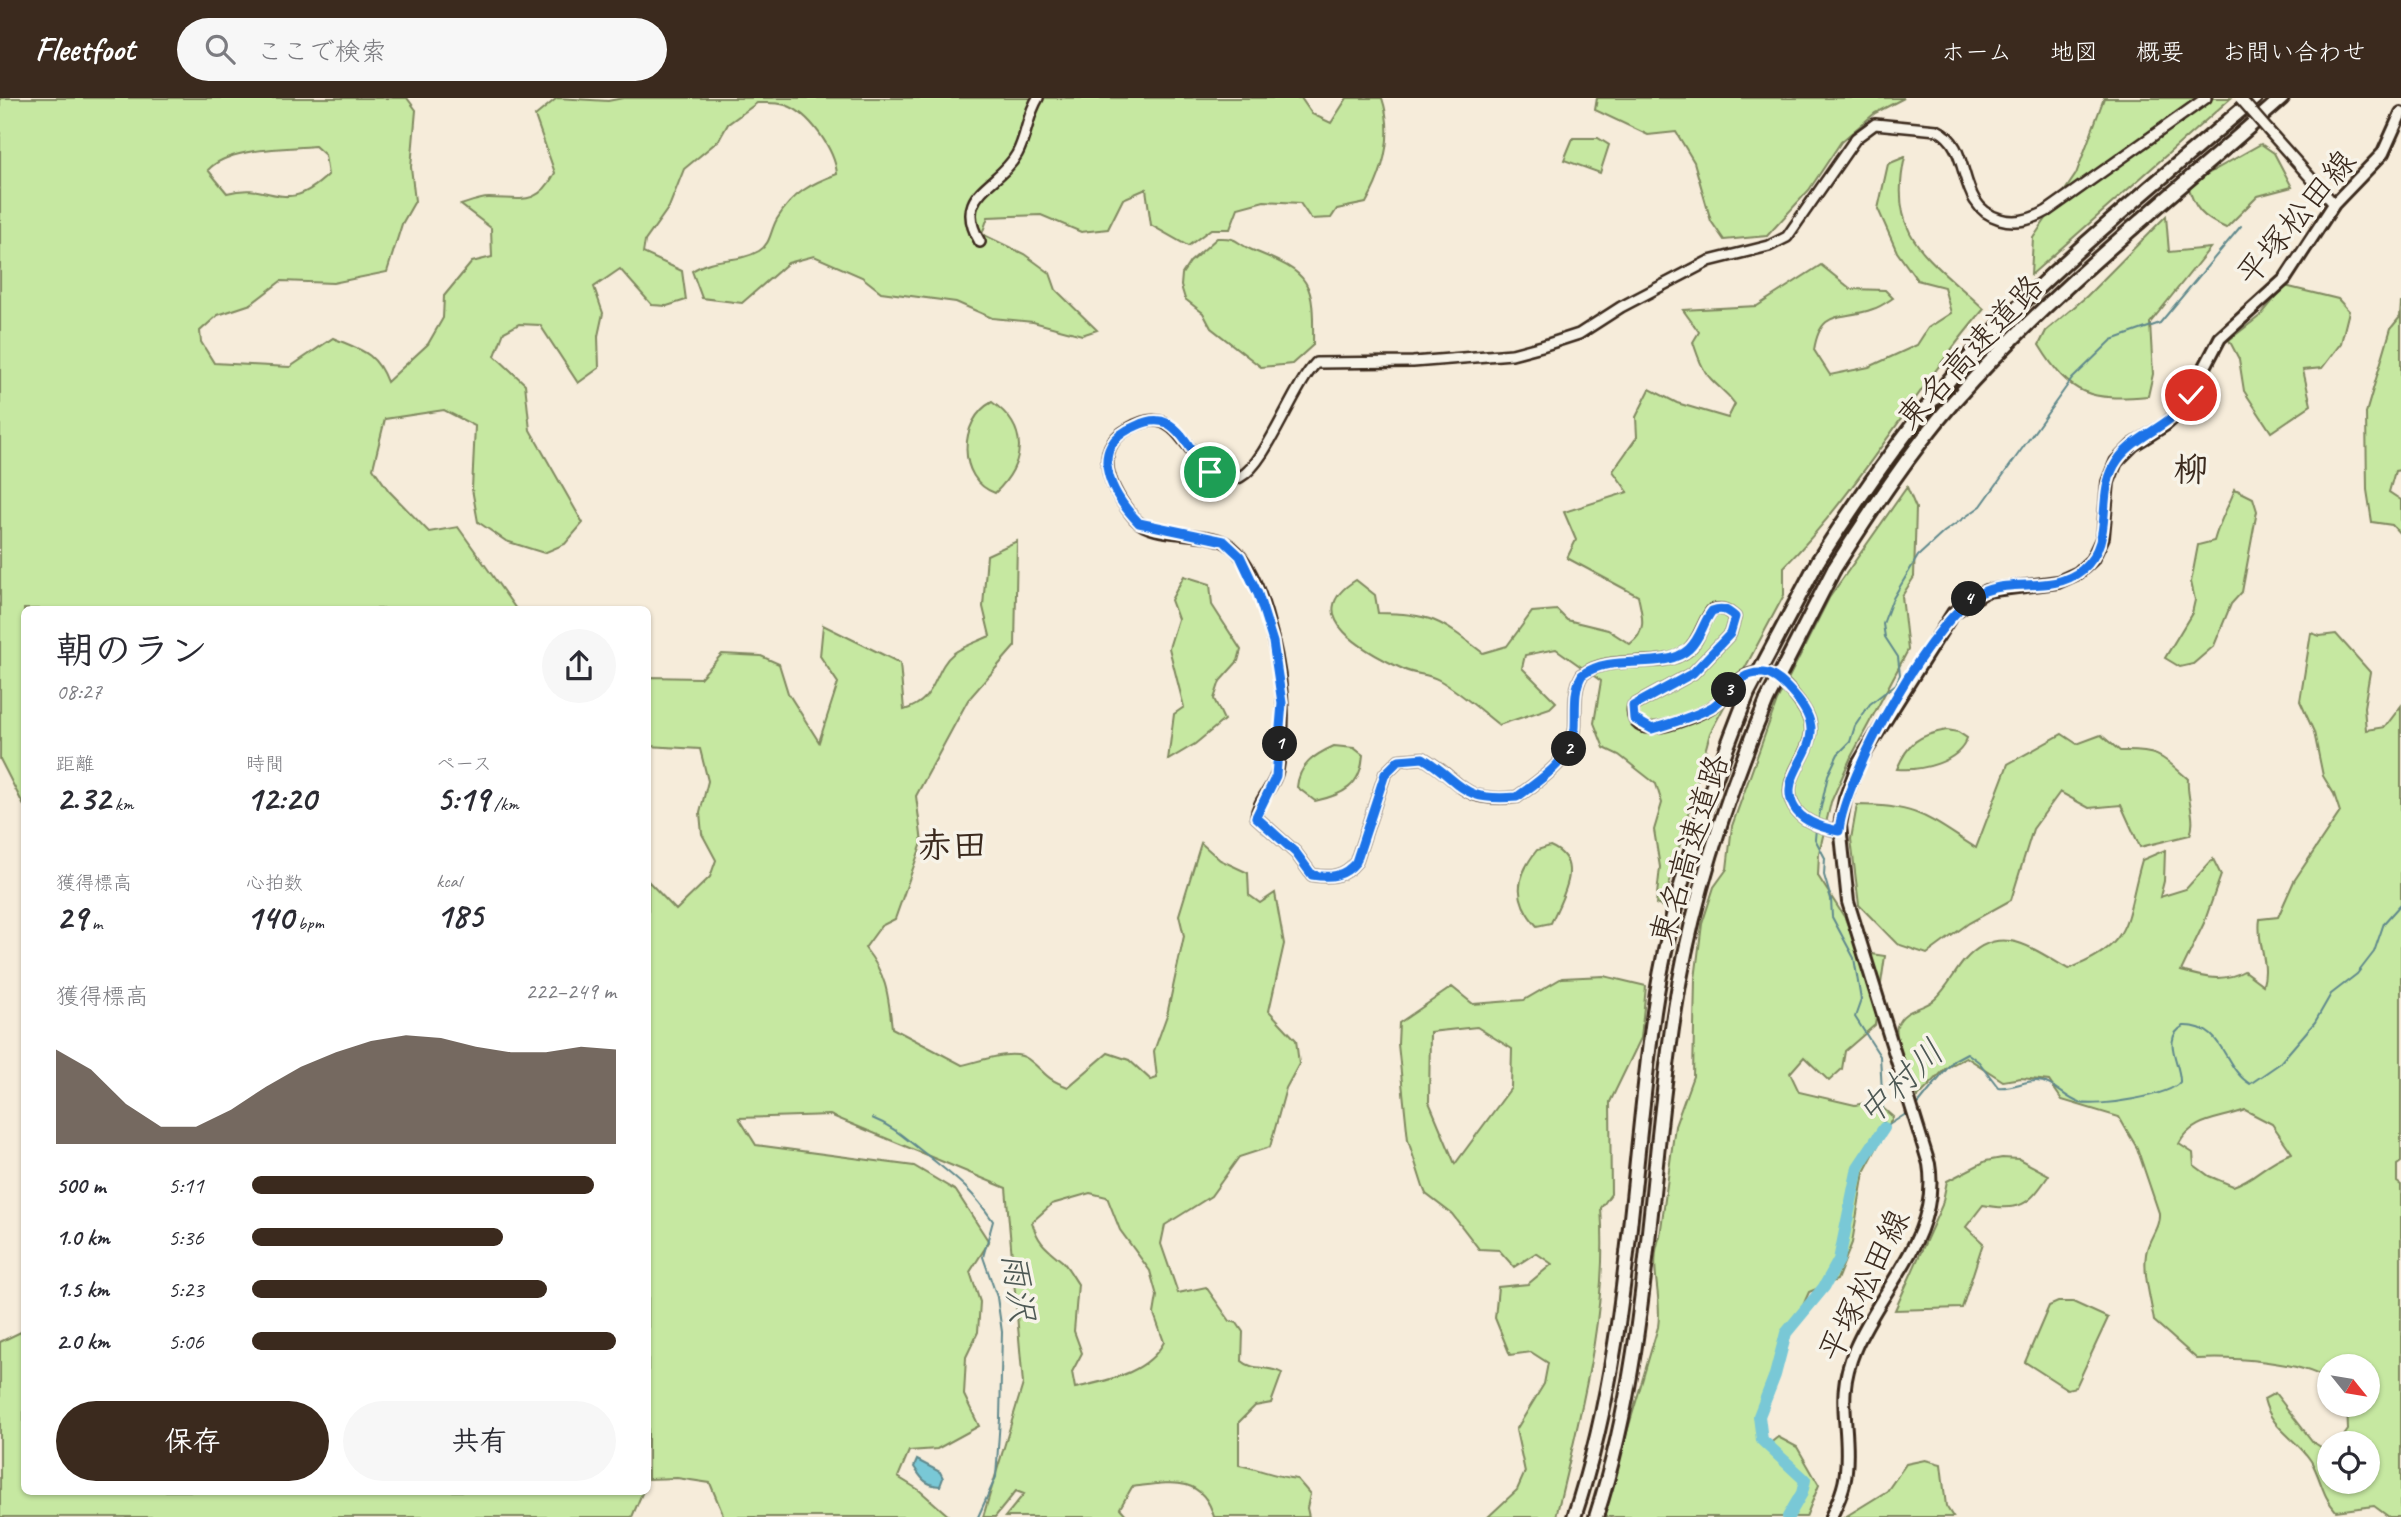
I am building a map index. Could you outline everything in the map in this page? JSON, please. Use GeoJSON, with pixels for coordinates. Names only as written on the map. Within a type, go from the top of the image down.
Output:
{"type":"FeatureCollection","features":[{"type":"Feature","properties":{"kind":"highway","name":"東名高速道路"},"geometry":{"type":"LineString","coordinates":[[1574,1517],[1602,1414],[1622,1308],[1646,1077],[1669,935],[1697,830],[1748,693],[1818,561],[1886,457],[1978,348],[2085,245],[2255,98]]}},
{"type":"Feature","properties":{"kind":"highway","name":"東名高速道路"},"geometry":{"type":"LineString","coordinates":[[1596,1517],[1615,1450],[1634,1361],[1644,1293],[1669,1050],[1682,967],[1714,841],[1767,700],[1834,569],[1902,467],[1987,365],[2092,263],[2282,98]]}},
{"type":"Feature","properties":{"kind":"main road","name":"平塚松田線"},"geometry":{"type":"LineString","coordinates":[[1831,1517],[1846,1474],[1842,1401],[1845,1379],[1866,1327],[1927,1221],[1932,1197],[1929,1164],[1848,902],[1837,831],[1858,765],[1953,613],[1986,590],[2058,582],[2084,568],[2101,542],[2108,482],[2116,462],[2133,445],[2165,425],[2183,409],[2220,338],[2285,279],[2334,204],[2383,152],[2394,135],[2401,113]]}},
{"type":"Feature","properties":{"kind":"street"},"geometry":{"type":"LineString","coordinates":[[980,242],[971,223],[973,202],[986,183],[1007,169],[1017,154],[1038,98]]}},
{"type":"Feature","properties":{"kind":"street"},"geometry":{"type":"LineString","coordinates":[[1837,831],[1810,821],[1795,810],[1789,788],[1810,738],[1811,723],[1800,702],[1773,676],[1764,673],[1747,674],[1713,706],[1673,723],[1652,729],[1634,719],[1633,706],[1693,673],[1730,634],[1735,617],[1719,608],[1712,611],[1699,637],[1681,655],[1608,664],[1582,675],[1576,691],[1574,736],[1567,752],[1517,797],[1475,795],[1459,788],[1423,758],[1399,760],[1385,774],[1359,856],[1351,868],[1336,876],[1312,875],[1296,853],[1256,817],[1276,776],[1282,703],[1266,616],[1249,573],[1236,551],[1224,541],[1139,523],[1120,499],[1107,469],[1112,442],[1130,428],[1148,421],[1159,421],[1177,430],[1210,472],[1221,478],[1239,477],[1250,467],[1316,363],[1341,360],[1381,364],[1512,354],[1572,337],[1621,307],[1709,261],[1769,246],[1787,237],[1856,138],[1875,124],[1937,130],[1946,134],[1954,143],[1968,190],[1975,202],[1993,217],[2018,221],[2047,211],[2206,98]]}},
{"type":"Feature","properties":{"kind":"street"},"geometry":{"type":"LineString","coordinates":[[2240,98],[2334,204]]}},
{"type":"Feature","properties":{"kind":"green space"},"geometry":{"type":"Polygon","coordinates":[[[0,98],[407,98],[416,110],[411,167],[415,201],[402,224],[387,272],[333,283],[281,281],[251,304],[218,315],[200,331],[201,342],[214,363],[290,367],[333,338],[366,353],[378,364],[387,382],[428,344],[443,318],[444,296],[472,262],[492,257],[491,228],[461,205],[486,198],[519,199],[535,196],[555,173],[535,116],[557,98],[608,101],[623,98],[1301,98],[1312,114],[1331,123],[1347,98],[1382,98],[1387,139],[1378,178],[1366,203],[1337,209],[1331,218],[1311,219],[1300,203],[1264,201],[1238,208],[1230,229],[1211,229],[1188,246],[1151,225],[1146,189],[1123,199],[1108,229],[1081,232],[1041,215],[988,217],[982,234],[1024,254],[1050,273],[1056,290],[1097,330],[1082,335],[1033,322],[992,318],[956,302],[881,292],[862,277],[814,256],[788,263],[742,303],[702,298],[692,271],[709,263],[759,251],[766,245],[777,219],[789,202],[810,186],[837,174],[826,143],[803,115],[782,104],[757,103],[728,124],[719,140],[684,169],[669,207],[645,241],[643,253],[682,271],[686,300],[667,306],[652,305],[620,269],[594,287],[603,313],[598,336],[599,368],[578,383],[540,325],[519,324],[504,332],[495,356],[525,384],[530,430],[583,523],[565,544],[544,553],[506,541],[478,522],[472,489],[475,426],[444,410],[385,419],[373,468],[389,491],[429,532],[458,527],[514,606],[21,606],[21,800],[0,759],[0,98]],[[315,146],[243,153],[217,162],[208,170],[227,193],[243,190],[288,196],[313,188],[328,175],[325,155],[315,146]]]}},
{"type":"Feature","properties":{"kind":"green space"},"geometry":{"type":"Polygon","coordinates":[[[1597,98],[1904,98],[1875,113],[1841,142],[1809,190],[1767,236],[1724,240],[1711,221],[1694,162],[1676,132],[1648,135],[1595,110],[1597,98]]]}},
{"type":"Feature","properties":{"kind":"green space"},"geometry":{"type":"Polygon","coordinates":[[[2104,98],[2231,98],[2031,275],[2033,238],[2076,174],[2104,98]]]}},
{"type":"Feature","properties":{"kind":"green space"},"geometry":{"type":"Polygon","coordinates":[[[1573,138],[1598,138],[1609,145],[1600,173],[1564,160],[1573,138]]]}},
{"type":"Feature","properties":{"kind":"green space"},"geometry":{"type":"Polygon","coordinates":[[[2261,144],[2274,153],[2292,187],[2258,196],[2226,228],[2201,212],[2188,185],[2261,144]]]}},
{"type":"Feature","properties":{"kind":"green space"},"geometry":{"type":"Polygon","coordinates":[[[1905,157],[1901,185],[1902,208],[1908,228],[1931,260],[1984,309],[1837,506],[1784,567],[1784,595],[1710,733],[1663,907],[1656,904],[1660,867],[1654,830],[1662,803],[1656,784],[1619,755],[1604,748],[1594,723],[1601,681],[1556,649],[1525,655],[1522,668],[1556,702],[1550,708],[1499,725],[1439,680],[1403,669],[1357,643],[1344,632],[1336,620],[1334,607],[1340,594],[1356,580],[1375,595],[1378,613],[1411,615],[1435,621],[1483,653],[1507,646],[1532,612],[1557,610],[1567,620],[1608,630],[1630,644],[1636,639],[1641,628],[1642,616],[1638,596],[1567,558],[1576,540],[1564,512],[1628,492],[1613,471],[1637,437],[1636,417],[1650,389],[1677,403],[1728,418],[1735,404],[1702,367],[1693,342],[1699,332],[1683,310],[1757,306],[1821,265],[1851,289],[1885,290],[1893,298],[1876,308],[1834,318],[1822,327],[1814,350],[1830,375],[1869,367],[1917,345],[1928,328],[1951,313],[1944,287],[1917,280],[1897,252],[1878,209],[1888,164],[1905,157]]]}},
{"type":"Feature","properties":{"kind":"green space"},"geometry":{"type":"Polygon","coordinates":[[[2166,216],[2169,252],[2210,248],[2150,323],[2153,374],[2148,396],[2111,397],[2084,392],[2061,375],[2039,345],[2046,331],[2087,296],[2166,216]]]}},
{"type":"Feature","properties":{"kind":"green space"},"geometry":{"type":"Polygon","coordinates":[[[1217,238],[1233,240],[1272,258],[1298,274],[1305,282],[1312,307],[1313,345],[1292,364],[1261,367],[1211,328],[1203,313],[1185,299],[1181,286],[1182,274],[1190,262],[1217,238]]]}},
{"type":"Feature","properties":{"kind":"green space"},"geometry":{"type":"Polygon","coordinates":[[[2285,286],[2338,299],[2349,311],[2341,343],[2322,368],[2303,370],[2311,405],[2271,432],[2244,391],[2239,359],[2229,340],[2261,315],[2285,286]]]}},
{"type":"Feature","properties":{"kind":"green space"},"geometry":{"type":"Polygon","coordinates":[[[2401,302],[2401,470],[2395,471],[2389,492],[2401,500],[2401,535],[2392,525],[2372,522],[2367,490],[2366,413],[2391,328],[2400,317],[2401,302]]]}},
{"type":"Feature","properties":{"kind":"green space"},"geometry":{"type":"Polygon","coordinates":[[[992,402],[1012,423],[1019,446],[1013,470],[995,493],[983,486],[974,476],[968,463],[967,449],[973,422],[992,402]]]}},
{"type":"Feature","properties":{"kind":"green space"},"geometry":{"type":"Polygon","coordinates":[[[1907,487],[1916,508],[1914,577],[1902,596],[1908,650],[1851,757],[1831,802],[1819,853],[1818,876],[1845,918],[1858,952],[1885,956],[1875,1025],[1845,1051],[1842,1069],[1829,1081],[1804,1057],[1790,1073],[1799,1092],[1855,1105],[1875,1101],[1893,1117],[1864,1172],[1852,1243],[1837,1280],[1809,1292],[1779,1362],[1767,1397],[1759,1434],[1769,1444],[1778,1437],[1797,1447],[1819,1485],[1806,1517],[1602,1517],[1658,1327],[1655,1259],[1675,1126],[1693,1076],[1695,979],[1702,924],[1714,887],[1727,869],[1732,826],[1777,701],[1829,598],[1907,487]]]}},
{"type":"Feature","properties":{"kind":"green space"},"geometry":{"type":"Polygon","coordinates":[[[2235,489],[2253,498],[2257,511],[2242,592],[2231,604],[2214,646],[2193,664],[2180,667],[2165,658],[2192,613],[2195,600],[2191,582],[2198,545],[2214,541],[2235,489]]]}},
{"type":"Feature","properties":{"kind":"green space"},"geometry":{"type":"Polygon","coordinates":[[[1017,541],[1015,646],[968,700],[916,796],[922,843],[895,919],[881,926],[865,948],[878,967],[885,985],[892,1028],[962,1065],[1005,1055],[1022,1056],[1049,1078],[1068,1087],[1108,1053],[1129,1060],[1151,1080],[1157,1078],[1154,1051],[1167,1015],[1184,936],[1179,915],[1201,843],[1220,860],[1248,873],[1249,895],[1260,903],[1275,893],[1284,944],[1269,1011],[1296,1040],[1299,1064],[1286,1088],[1270,1147],[1239,1157],[1211,1196],[1165,1225],[1161,1244],[1178,1293],[1206,1287],[1230,1321],[1237,1323],[1243,1332],[1242,1361],[1251,1366],[1282,1373],[1271,1403],[1255,1406],[1239,1422],[1239,1465],[1297,1479],[1310,1494],[1307,1508],[1309,1517],[1214,1517],[1201,1493],[1192,1487],[1170,1483],[1132,1487],[1120,1508],[1128,1517],[1005,1517],[1024,1494],[1016,1491],[995,1517],[983,1517],[1023,1384],[1006,1188],[830,1115],[739,1118],[756,1145],[914,1166],[956,1191],[989,1242],[970,1272],[980,1302],[978,1332],[966,1357],[964,1395],[979,1426],[937,1449],[909,1451],[898,1477],[919,1490],[950,1517],[724,1517],[710,1483],[677,1478],[651,1479],[651,884],[676,910],[710,877],[716,860],[702,834],[700,813],[708,781],[700,749],[651,746],[651,677],[700,678],[722,654],[761,656],[779,664],[788,693],[819,742],[838,683],[820,656],[823,625],[900,663],[904,710],[923,699],[954,653],[990,636],[983,607],[987,555],[1017,541]],[[1090,1193],[1052,1204],[1032,1222],[1040,1240],[1064,1263],[1078,1284],[1074,1331],[1082,1353],[1072,1372],[1075,1388],[1137,1369],[1157,1353],[1164,1342],[1154,1314],[1157,1296],[1150,1271],[1120,1230],[1107,1197],[1090,1193]]]}},
{"type":"Feature","properties":{"kind":"green space"},"geometry":{"type":"Polygon","coordinates":[[[1184,576],[1210,584],[1212,605],[1241,650],[1238,661],[1220,681],[1214,699],[1224,720],[1195,744],[1168,760],[1174,714],[1184,707],[1169,648],[1178,619],[1171,600],[1184,576]]]}},
{"type":"Feature","properties":{"kind":"green space"},"geometry":{"type":"Polygon","coordinates":[[[2311,633],[2320,636],[2336,634],[2370,672],[2364,707],[2366,730],[2385,727],[2401,706],[2401,1162],[2397,1165],[2397,1182],[2401,1185],[2401,1517],[2389,1517],[2374,1506],[2336,1511],[2326,1494],[2380,1494],[2380,1431],[2347,1431],[2348,1418],[2380,1418],[2380,1354],[2317,1354],[2317,1374],[2266,1362],[2197,1359],[2154,1321],[2145,1262],[2159,1213],[2137,1148],[2119,1117],[2062,1100],[2049,1081],[2021,1078],[2003,1081],[1966,1057],[1946,1068],[1918,1097],[1897,1032],[1897,1026],[1904,1015],[1935,999],[1964,961],[1990,942],[2016,942],[2068,969],[2105,950],[2116,940],[2123,928],[2142,860],[2165,850],[2164,881],[2160,897],[2186,889],[2213,859],[2221,875],[2204,923],[2181,971],[2221,978],[2244,971],[2263,985],[2265,968],[2260,919],[2278,917],[2294,881],[2340,812],[2334,794],[2323,776],[2314,732],[2300,701],[2311,633]],[[2245,1110],[2199,1124],[2185,1135],[2179,1144],[2193,1153],[2194,1165],[2209,1176],[2233,1186],[2292,1153],[2272,1124],[2245,1110]]]}},
{"type":"Feature","properties":{"kind":"green space"},"geometry":{"type":"Polygon","coordinates":[[[1947,730],[1958,732],[1967,738],[1956,754],[1927,767],[1897,769],[1905,753],[1915,742],[1947,730]]]}},
{"type":"Feature","properties":{"kind":"green space"},"geometry":{"type":"Polygon","coordinates":[[[2062,734],[2077,744],[2101,735],[2120,751],[2150,753],[2171,764],[2188,779],[2192,822],[2190,835],[2140,847],[2121,805],[2089,808],[2060,792],[2033,829],[2011,900],[1969,923],[1927,954],[1897,944],[1859,905],[1851,839],[1857,805],[1909,810],[1933,821],[1976,848],[2008,764],[2062,734]]]}},
{"type":"Feature","properties":{"kind":"green space"},"geometry":{"type":"Polygon","coordinates":[[[1334,746],[1354,748],[1363,755],[1362,766],[1349,787],[1334,796],[1315,801],[1297,787],[1298,779],[1309,762],[1334,746]]]}},
{"type":"Feature","properties":{"kind":"green space"},"geometry":{"type":"Polygon","coordinates":[[[1550,846],[1567,861],[1568,880],[1551,923],[1537,926],[1524,907],[1521,879],[1537,850],[1550,846]]]}},
{"type":"Feature","properties":{"kind":"green space"},"geometry":{"type":"Polygon","coordinates":[[[1604,976],[1646,986],[1641,1038],[1610,1102],[1611,1194],[1601,1208],[1601,1286],[1597,1325],[1583,1402],[1556,1517],[1488,1517],[1517,1490],[1525,1472],[1516,1430],[1544,1384],[1548,1363],[1531,1352],[1510,1355],[1495,1318],[1498,1287],[1528,1284],[1552,1264],[1536,1253],[1514,1267],[1499,1250],[1479,1249],[1452,1214],[1426,1194],[1408,1140],[1398,1044],[1399,1023],[1452,987],[1473,1004],[1524,1000],[1562,978],[1604,976]],[[1477,1027],[1430,1032],[1429,1102],[1455,1164],[1511,1088],[1512,1049],[1477,1027]]]}},
{"type":"Feature","properties":{"kind":"green space"},"geometry":{"type":"Polygon","coordinates":[[[2019,1159],[2049,1175],[2029,1200],[2006,1207],[1983,1205],[1966,1227],[1983,1243],[1962,1308],[1895,1310],[1942,1205],[1947,1181],[1986,1161],[2019,1159]]]}},
{"type":"Feature","properties":{"kind":"green space"},"geometry":{"type":"Polygon","coordinates":[[[2058,1302],[2073,1302],[2108,1318],[2076,1387],[2067,1389],[2025,1362],[2049,1306],[2058,1302]]]}},
{"type":"Feature","properties":{"kind":"green space"},"geometry":{"type":"Polygon","coordinates":[[[21,1332],[21,1495],[641,1495],[632,1517],[0,1517],[0,1342],[21,1332]]]}},
{"type":"Feature","properties":{"kind":"green space"},"geometry":{"type":"Polygon","coordinates":[[[2275,1393],[2317,1444],[2317,1474],[2305,1452],[2272,1419],[2264,1399],[2275,1393]]]}},
{"type":"Feature","properties":{"kind":"green space"},"geometry":{"type":"Polygon","coordinates":[[[1925,1460],[1941,1464],[1946,1506],[1953,1517],[1845,1517],[1887,1491],[1906,1464],[1925,1460]]]}},
{"type":"Feature","properties":{"kind":"water"},"geometry":{"type":"Polygon","coordinates":[[[917,1460],[940,1472],[943,1478],[940,1486],[930,1484],[921,1477],[914,1467],[917,1460]]]}},
{"type":"Feature","properties":{"kind":"waterway"},"geometry":{"type":"LineString","coordinates":[[1818,821],[1828,775],[1838,754],[1850,742],[1855,726],[1870,704],[1896,684],[1900,675],[1898,657],[1885,637],[1883,624],[1892,600],[1918,556],[1944,532],[1981,506],[2072,379],[2112,340],[2160,323],[2241,226]]}},
{"type":"Feature","properties":{"kind":"waterway"},"geometry":{"type":"LineString","coordinates":[[1816,829],[1815,839],[1825,858],[1824,875],[1831,899],[1832,917],[1854,958],[1861,1000],[1855,1017],[1880,1056],[1884,1128],[1909,1112]]}},
{"type":"Feature","properties":{"kind":"waterway","name":"中村川"},"geometry":{"type":"LineString","coordinates":[[1916,1107],[1954,1060],[1967,1053],[1979,1062],[1998,1087],[2031,1081],[2042,1082],[2074,1101],[2089,1104],[2116,1102],[2163,1092],[2180,1082],[2172,1044],[2173,1037],[2184,1026],[2208,1032],[2216,1039],[2234,1068],[2250,1084],[2279,1064],[2315,1022],[2331,994],[2357,974],[2374,952],[2384,923],[2401,904]]}},
{"type":"Feature","properties":{"kind":"waterway","name":"雨沢"},"geometry":{"type":"LineString","coordinates":[[872,1118],[901,1135],[955,1178],[993,1221],[983,1257],[997,1297],[1002,1332],[1000,1419],[996,1477],[978,1517]]}},
{"type":"Feature","properties":{"kind":"waterway","name":"中村川"},"geometry":{"type":"LineString","coordinates":[[1788,1517],[1802,1493],[1805,1480],[1762,1440],[1759,1416],[1775,1375],[1786,1333],[1824,1287],[1839,1260],[1858,1167],[1884,1128]]}},
{"type":"Feature","properties":{"kind":"district","name":"柳"},"geometry":{"type":"Point","coordinates":[2191,469]}},
{"type":"Feature","properties":{"kind":"district","name":"赤田"},"geometry":{"type":"Point","coordinates":[952,845]}},
{"type":"Feature","properties":{"kind":"route"},"geometry":{"type":"LineString","coordinates":[[1210,472],[1195,457],[1177,430],[1165,422],[1154,420],[1130,428],[1116,437],[1107,454],[1107,469],[1113,486],[1139,523],[1224,541],[1240,556],[1266,616],[1280,680],[1282,703],[1278,768],[1256,817],[1296,853],[1312,875],[1336,876],[1347,872],[1359,856],[1385,774],[1391,765],[1406,757],[1423,758],[1465,791],[1485,797],[1517,797],[1567,752],[1574,736],[1576,691],[1582,675],[1597,666],[1681,655],[1699,637],[1707,617],[1719,608],[1735,617],[1734,628],[1730,634],[1693,673],[1633,706],[1634,719],[1645,728],[1652,729],[1673,723],[1713,706],[1747,674],[1764,673],[1773,676],[1800,702],[1811,723],[1810,738],[1792,779],[1789,797],[1801,817],[1839,831],[1845,799],[1858,765],[1953,613],[1972,597],[1986,590],[2058,582],[2084,568],[2092,560],[2101,542],[2108,482],[2116,462],[2125,451],[2176,416],[2191,395]]}}]}
